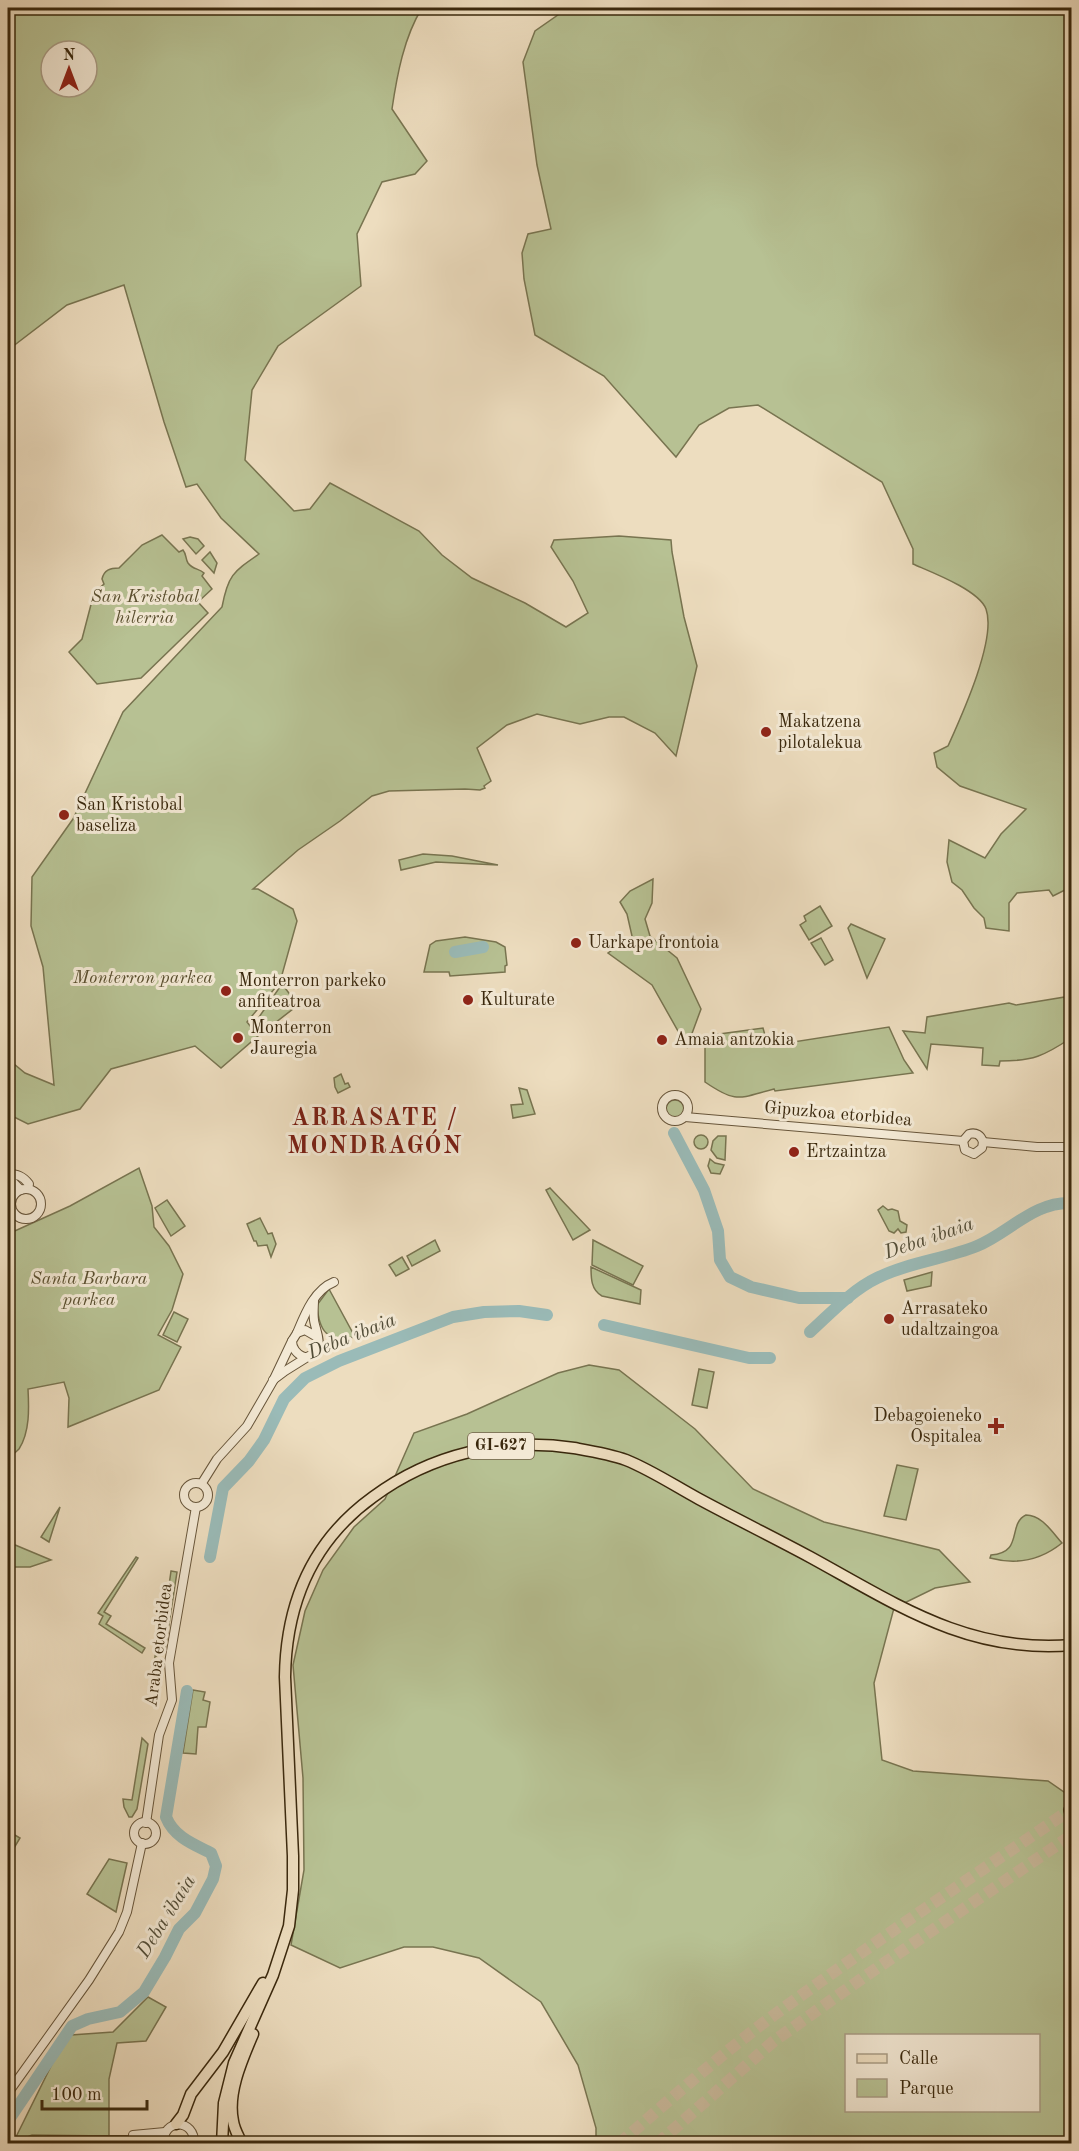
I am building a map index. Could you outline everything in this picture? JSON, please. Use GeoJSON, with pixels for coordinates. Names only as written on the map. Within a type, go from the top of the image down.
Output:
{"type":"FeatureCollection","features":[{"type":"Feature","properties":{"kind":"main road","name":"GI-627"},"geometry":{"type":"LineString","coordinates":[[222,2144],[222,2124],[228,2084],[241,2045],[285,1943],[291,1908],[293,1856],[285,1662],[289,1626],[306,1576],[333,1533],[350,1515],[395,1482],[445,1458],[496,1446],[529,1444],[594,1451],[625,1460],[660,1476],[926,1620],[951,1630],[1002,1643],[1026,1646],[1071,1646]]}},
{"type":"Feature","properties":{"kind":"main road"},"geometry":{"type":"LineString","coordinates":[[176,2124],[183,2115],[191,2094],[223,2052],[285,1943]]}},
{"type":"Feature","properties":{"kind":"main road"},"geometry":{"type":"LineString","coordinates":[[242,2144],[233,2122],[235,2083],[260,2016],[266,1991]]}},
{"type":"Feature","properties":{"kind":"street"},"geometry":{"type":"LineString","coordinates":[[668,1096],[682,1097],[688,1106],[684,1117],[675,1121],[668,1119],[662,1111],[662,1104],[668,1096]]}},
{"type":"Feature","properties":{"kind":"street","name":"Gipuzkoa etorbidea"},"geometry":{"type":"LineString","coordinates":[[688,1106],[711,1118]]}},
{"type":"Feature","properties":{"kind":"street","name":"Gipuzkoa etorbidea"},"geometry":{"type":"LineString","coordinates":[[684,1117],[963,1141]]}},
{"type":"Feature","properties":{"kind":"street"},"geometry":{"type":"LineString","coordinates":[[975,1133],[981,1136],[982,1148],[974,1154],[965,1150],[963,1141],[966,1135],[975,1133]]}},
{"type":"Feature","properties":{"kind":"street"},"geometry":{"type":"LineString","coordinates":[[983,1142],[1037,1147],[1071,1147]]}},
{"type":"Feature","properties":{"kind":"street"},"geometry":{"type":"LineString","coordinates":[[8,1175],[15,1174],[29,1184],[10,1202],[11,1214],[30,1218],[39,1211],[40,1197],[35,1192],[25,1190]]}},
{"type":"Feature","properties":{"kind":"street"},"geometry":{"type":"LineString","coordinates":[[202,1483],[217,1459],[247,1425],[273,1381],[320,1290],[334,1282]]}},
{"type":"Feature","properties":{"kind":"street"},"geometry":{"type":"LineString","coordinates":[[273,1381],[317,1349],[314,1300]]}},
{"type":"Feature","properties":{"kind":"street"},"geometry":{"type":"LineString","coordinates":[[297,1333],[305,1330],[314,1333],[317,1337]]}},
{"type":"Feature","properties":{"kind":"street"},"geometry":{"type":"LineString","coordinates":[[292,1341],[292,1348],[296,1353],[309,1356]]}},
{"type":"Feature","properties":{"kind":"street"},"geometry":{"type":"LineString","coordinates":[[202,1483],[207,1488],[209,1496],[204,1504],[196,1507],[186,1501],[184,1492],[191,1484],[202,1483]]}},
{"type":"Feature","properties":{"kind":"street","name":"Araba etorbidea"},"geometry":{"type":"LineString","coordinates":[[146,1823],[159,1735],[172,1700],[169,1663],[196,1507]]}},
{"type":"Feature","properties":{"kind":"street"},"geometry":{"type":"LineString","coordinates":[[146,1823],[154,1828],[156,1835],[150,1842],[141,1843],[136,1839],[135,1830],[139,1824],[146,1823]]}},
{"type":"Feature","properties":{"kind":"street"},"geometry":{"type":"LineString","coordinates":[[8,2094],[90,1979],[119,1932],[127,1912],[141,1843]]}},
{"type":"Feature","properties":{"kind":"street"},"geometry":{"type":"LineString","coordinates":[[115,2140],[122,2137],[165,2132],[176,2124],[187,2126],[191,2130],[194,2134],[194,2144]]}},
{"type":"Feature","properties":{"kind":"street"},"geometry":{"type":"LineString","coordinates":[[32,2144],[50,2140],[151,2140],[162,2144],[165,2132]]}},
{"type":"Feature","properties":{"kind":"green space","name":"Monterron parkea"},"geometry":{"type":"Polygon","coordinates":[[[8,8],[422,8],[406,44],[392,109],[427,161],[415,174],[382,182],[357,234],[361,286],[278,346],[252,390],[245,460],[294,511],[310,509],[330,483],[419,531],[442,555],[472,578],[525,603],[566,627],[588,613],[573,581],[551,547],[554,540],[619,536],[671,540],[684,617],[697,666],[676,756],[655,733],[624,717],[609,717],[580,724],[537,714],[507,725],[477,748],[491,781],[484,786],[485,788],[480,790],[389,791],[372,796],[298,850],[253,889],[258,889],[293,909],[297,921],[280,982],[247,1022],[258,1036],[221,1068],[195,1046],[111,1069],[80,1109],[28,1124],[8,1114],[8,1059],[25,1073],[54,1085],[43,967],[31,926],[32,877],[73,819],[123,712],[222,607],[229,581],[233,575],[259,554],[221,518],[197,484],[186,487],[164,422],[124,285],[67,305],[12,347],[8,346],[8,8]]]}},
{"type":"Feature","properties":{"kind":"green space"},"geometry":{"type":"Polygon","coordinates":[[[568,8],[1071,8],[1071,887],[1053,896],[1049,890],[1017,893],[1009,903],[1009,931],[986,928],[984,918],[962,890],[952,882],[947,862],[949,840],[985,858],[1001,834],[1026,809],[960,786],[937,767],[934,753],[948,746],[976,678],[987,639],[988,622],[986,609],[982,602],[954,582],[913,564],[913,549],[882,482],[758,405],[729,408],[699,425],[676,457],[604,376],[535,335],[524,279],[522,253],[528,234],[551,229],[537,165],[523,62],[535,31],[568,8]]]}},
{"type":"Feature","properties":{"kind":"green space","name":"San Kristobal hilerria"},"geometry":{"type":"Polygon","coordinates":[[[162,535],[179,552],[183,550],[190,565],[204,573],[202,576],[212,589],[198,602],[208,613],[141,678],[97,684],[69,652],[82,639],[94,593],[104,584],[102,579],[106,572],[119,568],[142,545],[162,535]]]}},
{"type":"Feature","properties":{"kind":"green space"},"geometry":{"type":"Polygon","coordinates":[[[190,537],[198,539],[204,546],[196,554],[183,539],[190,537]]]}},
{"type":"Feature","properties":{"kind":"green space"},"geometry":{"type":"Polygon","coordinates":[[[210,552],[217,563],[214,573],[202,560],[210,552]]]}},
{"type":"Feature","properties":{"kind":"green space"},"geometry":{"type":"Polygon","coordinates":[[[423,854],[452,856],[498,865],[436,862],[401,870],[399,860],[423,854]]]}},
{"type":"Feature","properties":{"kind":"green space"},"geometry":{"type":"Polygon","coordinates":[[[653,879],[652,903],[645,919],[650,936],[677,958],[701,1009],[687,1047],[652,985],[608,953],[632,936],[627,914],[620,902],[630,891],[653,879]]]}},
{"type":"Feature","properties":{"kind":"green space"},"geometry":{"type":"Polygon","coordinates":[[[820,906],[832,926],[809,940],[800,925],[806,921],[804,916],[820,906]]]}},
{"type":"Feature","properties":{"kind":"green space"},"geometry":{"type":"Polygon","coordinates":[[[851,924],[885,939],[867,978],[848,928],[851,924]]]}},
{"type":"Feature","properties":{"kind":"green space"},"geometry":{"type":"Polygon","coordinates":[[[465,937],[496,942],[505,947],[507,965],[505,972],[450,976],[449,972],[424,972],[430,945],[436,941],[465,937]]]}},
{"type":"Feature","properties":{"kind":"green space"},"geometry":{"type":"Polygon","coordinates":[[[821,938],[833,960],[825,965],[811,943],[821,938]]]}},
{"type":"Feature","properties":{"kind":"green space"},"geometry":{"type":"Polygon","coordinates":[[[282,984],[298,1005],[266,1030],[262,1030],[258,1023],[259,1017],[282,984]]]}},
{"type":"Feature","properties":{"kind":"green space"},"geometry":{"type":"Polygon","coordinates":[[[1071,996],[1071,1038],[1038,1056],[1000,1061],[999,1066],[982,1065],[983,1048],[931,1044],[927,1069],[903,1031],[925,1033],[927,1017],[1009,1003],[1016,1005],[1071,996]]]}},
{"type":"Feature","properties":{"kind":"green space"},"geometry":{"type":"Polygon","coordinates":[[[889,1027],[904,1060],[913,1073],[775,1091],[774,1089],[745,1097],[724,1094],[705,1082],[705,1036],[763,1028],[768,1046],[889,1027]]]}},
{"type":"Feature","properties":{"kind":"green space"},"geometry":{"type":"Polygon","coordinates":[[[341,1074],[345,1084],[348,1083],[350,1087],[338,1093],[334,1078],[341,1074]]]}},
{"type":"Feature","properties":{"kind":"green space"},"geometry":{"type":"Polygon","coordinates":[[[519,1088],[527,1090],[535,1114],[513,1118],[511,1105],[523,1104],[519,1088]]]}},
{"type":"Feature","properties":{"kind":"green space"},"geometry":{"type":"Polygon","coordinates":[[[675,1100],[681,1103],[684,1109],[681,1115],[675,1118],[669,1115],[666,1109],[669,1103],[675,1100]]]}},
{"type":"Feature","properties":{"kind":"green space"},"geometry":{"type":"Polygon","coordinates":[[[698,1135],[704,1135],[708,1142],[704,1149],[698,1149],[694,1145],[694,1139],[698,1135]]]}},
{"type":"Feature","properties":{"kind":"green space"},"geometry":{"type":"Polygon","coordinates":[[[718,1136],[726,1136],[725,1160],[717,1158],[711,1150],[713,1141],[718,1136]]]}},
{"type":"Feature","properties":{"kind":"green space"},"geometry":{"type":"Polygon","coordinates":[[[710,1159],[724,1165],[720,1174],[711,1173],[708,1166],[710,1159]]]}},
{"type":"Feature","properties":{"kind":"green space","name":"Santa Barbara parkea"},"geometry":{"type":"Polygon","coordinates":[[[139,1168],[152,1206],[154,1227],[169,1246],[183,1274],[172,1310],[158,1335],[181,1347],[159,1390],[68,1427],[69,1398],[64,1382],[28,1389],[27,1428],[23,1442],[8,1459],[8,1234],[70,1206],[139,1168]]]}},
{"type":"Feature","properties":{"kind":"green space"},"geometry":{"type":"Polygon","coordinates":[[[550,1188],[590,1230],[573,1240],[546,1190],[550,1188]]]}},
{"type":"Feature","properties":{"kind":"green space"},"geometry":{"type":"Polygon","coordinates":[[[167,1200],[185,1226],[171,1236],[155,1208],[167,1200]]]}},
{"type":"Feature","properties":{"kind":"green space"},"geometry":{"type":"Polygon","coordinates":[[[883,1206],[888,1210],[898,1211],[900,1221],[907,1225],[906,1232],[901,1233],[898,1229],[894,1233],[889,1231],[878,1210],[883,1206]]]}},
{"type":"Feature","properties":{"kind":"green space"},"geometry":{"type":"Polygon","coordinates":[[[260,1218],[268,1234],[272,1233],[276,1244],[271,1257],[267,1245],[258,1246],[254,1241],[247,1224],[260,1218]]]}},
{"type":"Feature","properties":{"kind":"green space"},"geometry":{"type":"Polygon","coordinates":[[[435,1240],[440,1251],[412,1266],[407,1256],[435,1240]]]}},
{"type":"Feature","properties":{"kind":"green space"},"geometry":{"type":"Polygon","coordinates":[[[593,1240],[643,1266],[633,1285],[592,1265],[593,1240]]]}},
{"type":"Feature","properties":{"kind":"green space"},"geometry":{"type":"Polygon","coordinates":[[[402,1257],[409,1269],[396,1276],[389,1265],[402,1257]]]}},
{"type":"Feature","properties":{"kind":"green space"},"geometry":{"type":"Polygon","coordinates":[[[591,1267],[641,1290],[640,1304],[602,1296],[598,1293],[592,1283],[591,1267]]]}},
{"type":"Feature","properties":{"kind":"green space"},"geometry":{"type":"Polygon","coordinates":[[[932,1272],[931,1286],[907,1291],[904,1280],[932,1272]]]}},
{"type":"Feature","properties":{"kind":"green space"},"geometry":{"type":"Polygon","coordinates":[[[329,1289],[355,1337],[338,1338],[326,1333],[323,1328],[317,1305],[329,1289]]]}},
{"type":"Feature","properties":{"kind":"green space"},"geometry":{"type":"Polygon","coordinates":[[[174,1312],[188,1319],[177,1342],[163,1335],[174,1312]]]}},
{"type":"Feature","properties":{"kind":"green space"},"geometry":{"type":"Polygon","coordinates":[[[589,1365],[619,1370],[695,1429],[753,1489],[824,1522],[939,1550],[970,1582],[935,1588],[894,1608],[874,1683],[882,1760],[913,1771],[1048,1781],[1071,1797],[1071,2143],[596,2143],[596,2128],[578,2065],[541,2002],[479,1958],[433,1947],[404,1947],[340,1968],[291,1945],[304,1870],[303,1778],[293,1665],[305,1611],[323,1570],[354,1527],[385,1499],[414,1433],[467,1414],[558,1373],[589,1365]]]}},
{"type":"Feature","properties":{"kind":"green space"},"geometry":{"type":"Polygon","coordinates":[[[699,1369],[714,1372],[707,1408],[692,1405],[699,1369]]]}},
{"type":"Feature","properties":{"kind":"green space"},"geometry":{"type":"Polygon","coordinates":[[[897,1465],[918,1469],[906,1520],[884,1516],[897,1465]]]}},
{"type":"Feature","properties":{"kind":"green space"},"geometry":{"type":"Polygon","coordinates":[[[60,1507],[49,1542],[41,1537],[60,1507]]]}},
{"type":"Feature","properties":{"kind":"green space"},"geometry":{"type":"Polygon","coordinates":[[[1026,1515],[1042,1521],[1062,1543],[1046,1554],[1028,1560],[1009,1561],[990,1558],[991,1555],[1008,1549],[1012,1544],[1020,1519],[1026,1515]]]}},
{"type":"Feature","properties":{"kind":"green space"},"geometry":{"type":"Polygon","coordinates":[[[8,1542],[51,1560],[30,1567],[8,1567],[8,1542]]]}},
{"type":"Feature","properties":{"kind":"green space"},"geometry":{"type":"Polygon","coordinates":[[[136,1557],[138,1558],[104,1612],[111,1616],[106,1624],[145,1648],[142,1653],[99,1624],[103,1616],[98,1613],[136,1557]]]}},
{"type":"Feature","properties":{"kind":"green space"},"geometry":{"type":"Polygon","coordinates":[[[171,1571],[177,1572],[165,1650],[155,1657],[158,1635],[162,1635],[171,1571]]]}},
{"type":"Feature","properties":{"kind":"green space"},"geometry":{"type":"Polygon","coordinates":[[[193,1690],[205,1692],[203,1700],[210,1702],[206,1727],[198,1727],[196,1754],[183,1753],[193,1690]]]}},
{"type":"Feature","properties":{"kind":"green space"},"geometry":{"type":"Polygon","coordinates":[[[142,1738],[148,1744],[137,1809],[132,1817],[129,1817],[123,1799],[132,1800],[142,1738]]]}},
{"type":"Feature","properties":{"kind":"green space"},"geometry":{"type":"Polygon","coordinates":[[[8,1831],[20,1838],[8,1858],[8,1831]]]}},
{"type":"Feature","properties":{"kind":"green space"},"geometry":{"type":"Polygon","coordinates":[[[109,1859],[127,1863],[116,1912],[87,1894],[109,1859]]]}},
{"type":"Feature","properties":{"kind":"green space"},"geometry":{"type":"Polygon","coordinates":[[[148,1997],[166,2007],[146,2041],[117,2043],[109,2079],[109,2136],[32,2135],[13,2143],[58,2052],[71,2035],[113,2032],[148,1997]]]}},
{"type":"Feature","properties":{"kind":"waterway"},"geometry":{"type":"LineString","coordinates":[[455,952],[483,947]]}},
{"type":"Feature","properties":{"kind":"waterway"},"geometry":{"type":"LineString","coordinates":[[674,1133],[704,1190],[718,1231],[720,1260],[730,1277],[751,1287],[799,1298],[848,1298]]}},
{"type":"Feature","properties":{"kind":"waterway","name":"Deba ibaia"},"geometry":{"type":"LineString","coordinates":[[810,1332],[850,1295],[877,1278],[902,1268],[977,1246],[1034,1212],[1058,1204],[1072,1203]]}},
{"type":"Feature","properties":{"kind":"waterway","name":"Deba ibaia"},"geometry":{"type":"LineString","coordinates":[[210,1557],[223,1488],[249,1461],[264,1440],[284,1399],[305,1378],[339,1361],[453,1317],[484,1312],[519,1311],[547,1315]]}},
{"type":"Feature","properties":{"kind":"waterway","name":"Deba ibaia"},"geometry":{"type":"LineString","coordinates":[[604,1325],[749,1358],[770,1358]]}},
{"type":"Feature","properties":{"kind":"waterway","name":"Deba ibaia"},"geometry":{"type":"LineString","coordinates":[[8,2121],[72,2026],[88,2019],[120,2012],[144,1992],[179,1929],[195,1913],[213,1879],[216,1866],[211,1853],[179,1835],[166,1817],[187,1691]]}},
{"type":"Feature","properties":{"kind":"tunnel"},"geometry":{"type":"LineString","coordinates":[[619,2144],[712,2064],[770,2018],[1070,1810]]}},
{"type":"Feature","properties":{"kind":"tunnel"},"geometry":{"type":"LineString","coordinates":[[657,2144],[774,2041],[1072,1835]]}},
{"type":"Feature","properties":{"kind":"place","name":"Makatzena pilotalekua"},"geometry":{"type":"Point","coordinates":[766,732]}},
{"type":"Feature","properties":{"kind":"place","name":"San Kristobal baseliza"},"geometry":{"type":"Point","coordinates":[64,815]}},
{"type":"Feature","properties":{"kind":"place","name":"Uarkape frontoia"},"geometry":{"type":"Point","coordinates":[576,943]}},
{"type":"Feature","properties":{"kind":"place","name":"Monterron parkeko anfiteatroa"},"geometry":{"type":"Point","coordinates":[226,991]}},
{"type":"Feature","properties":{"kind":"place","name":"Kulturate"},"geometry":{"type":"Point","coordinates":[468,1000]}},
{"type":"Feature","properties":{"kind":"place","name":"Monterron Jauregia"},"geometry":{"type":"Point","coordinates":[238,1038]}},
{"type":"Feature","properties":{"kind":"place","name":"Amaia antzokia"},"geometry":{"type":"Point","coordinates":[662,1040]}},
{"type":"Feature","properties":{"kind":"place","name":"Ertzaintza"},"geometry":{"type":"Point","coordinates":[794,1152]}},
{"type":"Feature","properties":{"kind":"place","name":"Arrasateko udaltzaingoa"},"geometry":{"type":"Point","coordinates":[889,1319]}},
{"type":"Feature","properties":{"kind":"place","name":"Debagoieneko Ospitalea"},"geometry":{"type":"Point","coordinates":[996,1426]}},
{"type":"Feature","properties":{"kind":"district","name":"ARRASATE / MONDRAGÓN"},"geometry":{"type":"Point","coordinates":[375,1133]}}]}
